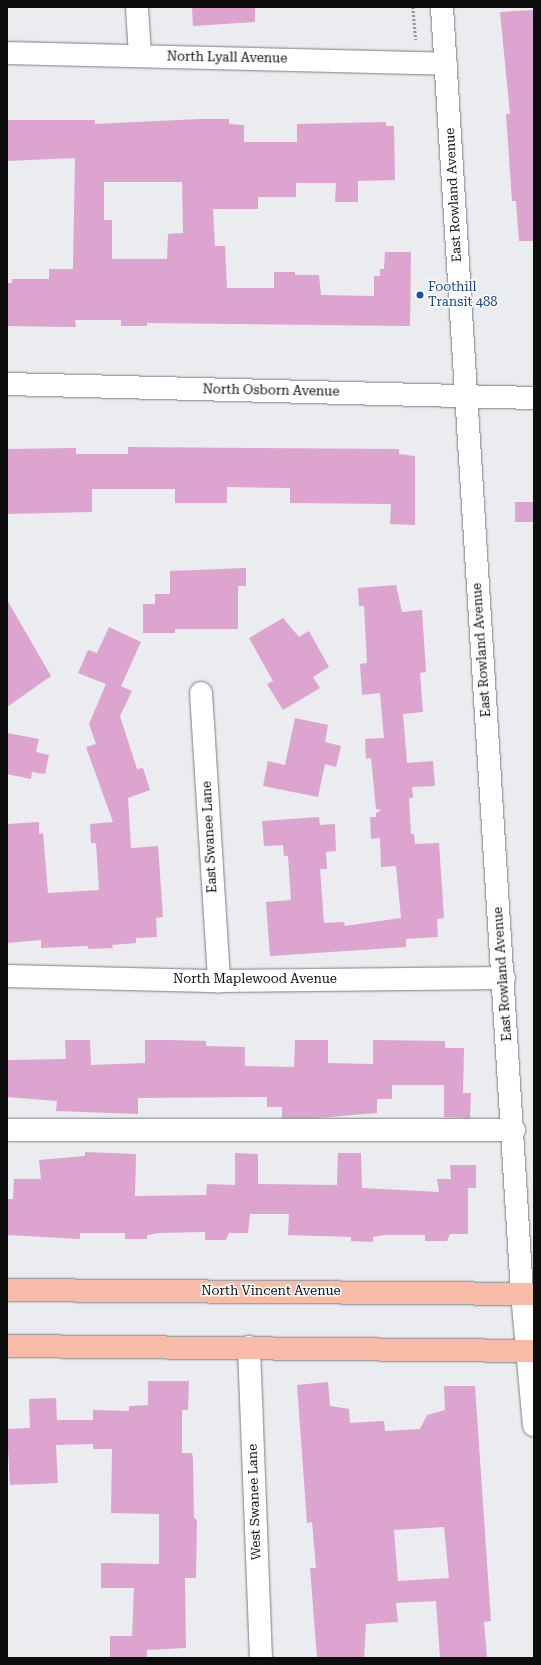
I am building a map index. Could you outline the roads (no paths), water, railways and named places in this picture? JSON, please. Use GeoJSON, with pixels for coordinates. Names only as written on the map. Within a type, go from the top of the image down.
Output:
{"type":"FeatureCollection","features":[{"type":"Feature","properties":{"kind":"main road","name":"North Vincent Avenue"},"geometry":{"type":"LineString","coordinates":[[7,1290],[528,1294]]}},
{"type":"Feature","properties":{"kind":"main road"},"geometry":{"type":"LineString","coordinates":[[7,1346],[249,1347],[531,1351]]}},
{"type":"Feature","properties":{"kind":"street"},"geometry":{"type":"LineString","coordinates":[[137,7],[140,56]]}},
{"type":"Feature","properties":{"kind":"street","name":"East Rowland Avenue"},"geometry":{"type":"LineString","coordinates":[[442,7],[465,396],[514,1130],[528,1294],[534,1425]]}},
{"type":"Feature","properties":{"kind":"street","name":"North Lyall Avenue"},"geometry":{"type":"LineString","coordinates":[[7,53],[446,64]]}},
{"type":"Feature","properties":{"kind":"street","name":"North Osborn Avenue"},"geometry":{"type":"LineString","coordinates":[[7,384],[534,398]]}},
{"type":"Feature","properties":{"kind":"street","name":"East Swanee Lane"},"geometry":{"type":"LineString","coordinates":[[201,693],[219,981]]}},
{"type":"Feature","properties":{"kind":"street","name":"North Maplewood Avenue"},"geometry":{"type":"LineString","coordinates":[[7,976],[219,981],[504,978]]}},
{"type":"Feature","properties":{"kind":"street"},"geometry":{"type":"LineString","coordinates":[[7,1130],[514,1130]]}},
{"type":"Feature","properties":{"kind":"street","name":"West Swanee Lane"},"geometry":{"type":"LineString","coordinates":[[249,1347],[261,1658]]}},
{"type":"Feature","properties":{"kind":"place","name":"Foothill Transit 488"},"geometry":{"type":"Point","coordinates":[420,295]}}]}
